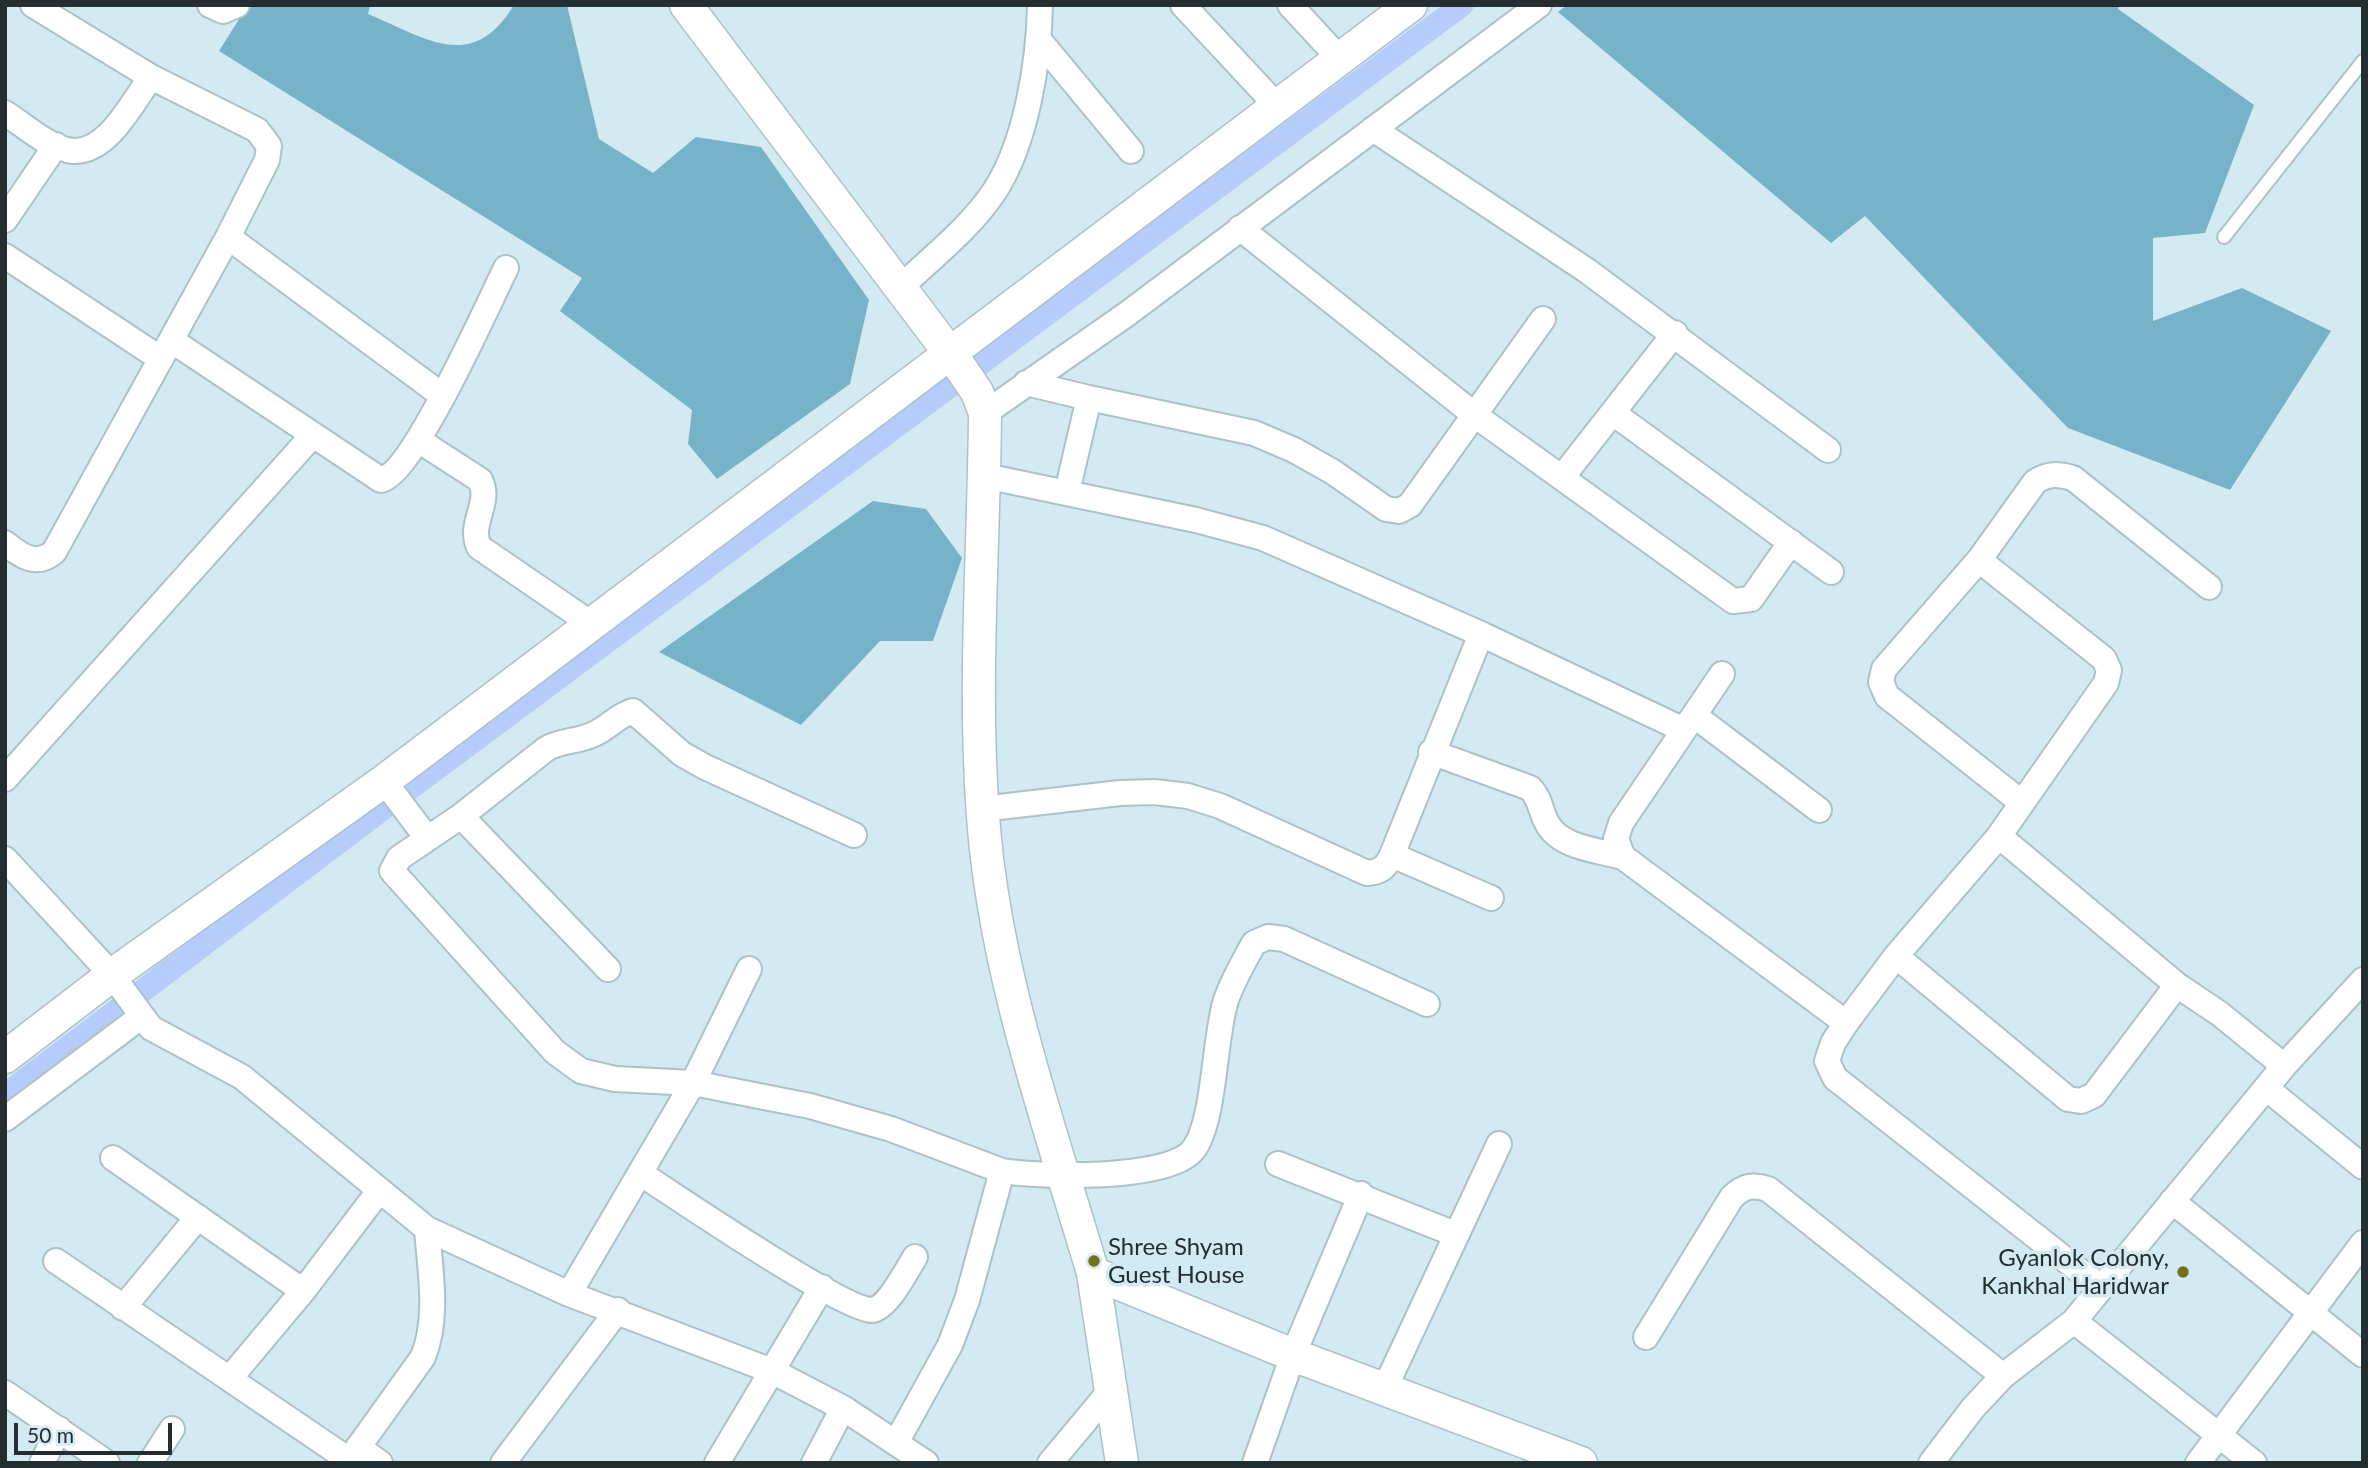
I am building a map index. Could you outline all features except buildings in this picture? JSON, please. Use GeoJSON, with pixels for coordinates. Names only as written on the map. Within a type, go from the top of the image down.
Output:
{"type":"FeatureCollection","features":[{"type":"Feature","properties":{"kind":"street"},"geometry":{"type":"LineString","coordinates":[[5,543],[22,557],[37,560],[45,559],[54,552],[228,237],[267,160],[269,146],[265,137],[257,130],[151,78],[33,5]]}},
{"type":"Feature","properties":{"kind":"street"},"geometry":{"type":"LineString","coordinates":[[210,5],[223,11],[237,5]]}},
{"type":"Feature","properties":{"kind":"street"},"geometry":{"type":"LineString","coordinates":[[686,5],[954,359],[981,403],[985,476],[977,708],[982,809],[999,941],[1093,1273],[1122,1463]]}},
{"type":"Feature","properties":{"kind":"street"},"geometry":{"type":"LineString","coordinates":[[900,288],[968,221],[993,192],[1006,170],[1021,126],[1039,40],[1040,5]]}},
{"type":"Feature","properties":{"kind":"street"},"geometry":{"type":"LineString","coordinates":[[1183,5],[1278,107]]}},
{"type":"Feature","properties":{"kind":"street"},"geometry":{"type":"LineString","coordinates":[[1290,5],[1339,59]]}},
{"type":"Feature","properties":{"kind":"street"},"geometry":{"type":"LineString","coordinates":[[5,1057],[388,788],[590,623],[954,359],[1411,5]]}},
{"type":"Feature","properties":{"kind":"street"},"geometry":{"type":"LineString","coordinates":[[981,403],[1026,383],[1127,314],[1539,5]]}},
{"type":"Feature","properties":{"kind":"street"},"geometry":{"type":"LineString","coordinates":[[1039,40],[1131,151]]}},
{"type":"Feature","properties":{"kind":"street"},"geometry":{"type":"LineString","coordinates":[[5,113],[56,145],[74,151],[94,146],[107,136],[151,78]]}},
{"type":"Feature","properties":{"kind":"street"},"geometry":{"type":"LineString","coordinates":[[1373,129],[1586,270],[1675,333],[1828,450]]}},
{"type":"Feature","properties":{"kind":"street"},"geometry":{"type":"LineString","coordinates":[[5,220],[56,145]]}},
{"type":"Feature","properties":{"kind":"street"},"geometry":{"type":"LineString","coordinates":[[1240,228],[1475,415],[1733,601],[1751,599],[1791,542]]}},
{"type":"Feature","properties":{"kind":"street"},"geometry":{"type":"LineString","coordinates":[[228,237],[443,396]]}},
{"type":"Feature","properties":{"kind":"street"},"geometry":{"type":"LineString","coordinates":[[5,256],[166,349],[382,480],[394,473],[418,440],[443,396],[506,268]]}},
{"type":"Feature","properties":{"kind":"street"},"geometry":{"type":"LineString","coordinates":[[1026,383],[1254,433],[1294,450],[1333,472],[1386,509],[1399,511],[1410,505],[1543,320]]}},
{"type":"Feature","properties":{"kind":"street"},"geometry":{"type":"LineString","coordinates":[[1563,476],[1675,333]]}},
{"type":"Feature","properties":{"kind":"street"},"geometry":{"type":"LineString","coordinates":[[1067,492],[1089,398]]}},
{"type":"Feature","properties":{"kind":"street"},"geometry":{"type":"LineString","coordinates":[[1613,413],[1831,572]]}},
{"type":"Feature","properties":{"kind":"street"},"geometry":{"type":"LineString","coordinates":[[5,779],[312,436]]}},
{"type":"Feature","properties":{"kind":"street"},"geometry":{"type":"LineString","coordinates":[[418,440],[480,480],[484,489],[474,531],[478,547],[590,623]]}},
{"type":"Feature","properties":{"kind":"street"},"geometry":{"type":"LineString","coordinates":[[2021,802],[1886,696],[1881,682],[1884,669],[1979,560],[2035,482],[2044,476],[2058,474],[2073,478],[2209,587]]}},
{"type":"Feature","properties":{"kind":"street"},"geometry":{"type":"LineString","coordinates":[[985,476],[1196,520],[1263,538],[1689,723],[1819,810]]}},
{"type":"Feature","properties":{"kind":"street"},"geometry":{"type":"LineString","coordinates":[[1979,560],[2104,659],[2109,670],[2106,683],[1999,836],[1896,957],[1846,1023],[1833,1043],[1827,1061],[1835,1078],[2100,1287]]}},
{"type":"Feature","properties":{"kind":"street"},"geometry":{"type":"LineString","coordinates":[[982,809],[1155,792],[1188,796],[1220,806],[1367,873],[1378,872],[1387,866],[1392,855],[1431,752],[1481,634]]}},
{"type":"Feature","properties":{"kind":"street"},"geometry":{"type":"LineString","coordinates":[[1623,857],[1616,839],[1620,823],[1722,674]]}},
{"type":"Feature","properties":{"kind":"street"},"geometry":{"type":"LineString","coordinates":[[854,835],[693,760],[633,711],[625,713],[596,734],[557,742],[461,816],[420,829],[394,863],[392,871],[396,879],[555,1052],[582,1071],[615,1079],[693,1083],[850,1118],[1002,1171],[1031,1176],[1106,1174],[1170,1166],[1193,1150],[1204,1124],[1226,1002],[1254,943],[1268,937],[1284,939],[1427,1004]]}},
{"type":"Feature","properties":{"kind":"street"},"geometry":{"type":"LineString","coordinates":[[1431,752],[1530,788],[1538,797],[1545,821],[1552,832],[1565,841],[1623,857],[1846,1023]]}},
{"type":"Feature","properties":{"kind":"street"},"geometry":{"type":"LineString","coordinates":[[388,788],[420,829]]}},
{"type":"Feature","properties":{"kind":"street"},"geometry":{"type":"LineString","coordinates":[[461,816],[608,969]]}},
{"type":"Feature","properties":{"kind":"street"},"geometry":{"type":"LineString","coordinates":[[1999,836],[2177,985],[2220,1014],[2284,1066]]}},
{"type":"Feature","properties":{"kind":"street"},"geometry":{"type":"LineString","coordinates":[[1392,855],[1491,898]]}},
{"type":"Feature","properties":{"kind":"street"},"geometry":{"type":"LineString","coordinates":[[5,859],[116,979],[142,1016],[160,1035],[252,1084],[427,1229],[569,1294],[618,1310],[772,1371],[843,1408],[897,1441],[926,1463]]}},
{"type":"Feature","properties":{"kind":"street"},"geometry":{"type":"LineString","coordinates":[[1896,957],[2068,1099],[2081,1101],[2094,1095],[2177,985]]}},
{"type":"Feature","properties":{"kind":"street"},"geometry":{"type":"LineString","coordinates":[[569,1294],[693,1083],[749,969]]}},
{"type":"Feature","properties":{"kind":"street"},"geometry":{"type":"LineString","coordinates":[[1931,1463],[1973,1408],[2003,1376],[2074,1321],[2284,1066],[2363,980]]}},
{"type":"Feature","properties":{"kind":"street"},"geometry":{"type":"LineString","coordinates":[[5,1119],[142,1016]]}},
{"type":"Feature","properties":{"kind":"street"},"geometry":{"type":"LineString","coordinates":[[2266,1088],[2363,1167]]}},
{"type":"Feature","properties":{"kind":"street"},"geometry":{"type":"LineString","coordinates":[[1384,1390],[1455,1234],[1500,1144]]}},
{"type":"Feature","properties":{"kind":"street"},"geometry":{"type":"LineString","coordinates":[[113,1158],[303,1291]]}},
{"type":"Feature","properties":{"kind":"street"},"geometry":{"type":"LineString","coordinates":[[1278,1164],[1361,1194],[1455,1234]]}},
{"type":"Feature","properties":{"kind":"street"},"geometry":{"type":"LineString","coordinates":[[897,1441],[950,1345],[967,1300],[1002,1171]]}},
{"type":"Feature","properties":{"kind":"street"},"geometry":{"type":"LineString","coordinates":[[639,1173],[822,1287],[873,1310],[884,1306],[915,1257]]}},
{"type":"Feature","properties":{"kind":"street"},"geometry":{"type":"LineString","coordinates":[[1646,1337],[1732,1197],[1742,1187],[1756,1185],[1768,1189],[2003,1376]]}},
{"type":"Feature","properties":{"kind":"street"},"geometry":{"type":"LineString","coordinates":[[230,1378],[303,1291],[379,1191]]}},
{"type":"Feature","properties":{"kind":"street"},"geometry":{"type":"LineString","coordinates":[[1255,1463],[1293,1355],[1361,1194]]}},
{"type":"Feature","properties":{"kind":"street"},"geometry":{"type":"LineString","coordinates":[[2172,1201],[2363,1355]]}},
{"type":"Feature","properties":{"kind":"street"},"geometry":{"type":"LineString","coordinates":[[124,1308],[198,1217]]}},
{"type":"Feature","properties":{"kind":"street"},"geometry":{"type":"LineString","coordinates":[[351,1457],[422,1357],[429,1341],[431,1295],[427,1229]]}},
{"type":"Feature","properties":{"kind":"street"},"geometry":{"type":"LineString","coordinates":[[2198,1463],[2363,1242]]}},
{"type":"Feature","properties":{"kind":"street"},"geometry":{"type":"LineString","coordinates":[[56,1261],[351,1457],[380,1463]]}},
{"type":"Feature","properties":{"kind":"street"},"geometry":{"type":"LineString","coordinates":[[1093,1273],[1293,1355],[1581,1463]]}},
{"type":"Feature","properties":{"kind":"street"},"geometry":{"type":"LineString","coordinates":[[717,1463],[822,1287]]}},
{"type":"Feature","properties":{"kind":"street"},"geometry":{"type":"LineString","coordinates":[[503,1463],[618,1310]]}},
{"type":"Feature","properties":{"kind":"street"},"geometry":{"type":"LineString","coordinates":[[2074,1321],[2254,1463]]}},
{"type":"Feature","properties":{"kind":"street"},"geometry":{"type":"LineString","coordinates":[[1050,1463],[1111,1390]]}},
{"type":"Feature","properties":{"kind":"street"},"geometry":{"type":"LineString","coordinates":[[5,1393],[107,1463]]}},
{"type":"Feature","properties":{"kind":"street"},"geometry":{"type":"LineString","coordinates":[[814,1463],[843,1408]]}},
{"type":"Feature","properties":{"kind":"street"},"geometry":{"type":"LineString","coordinates":[[41,1463],[60,1429]]}},
{"type":"Feature","properties":{"kind":"street"},"geometry":{"type":"LineString","coordinates":[[150,1463],[172,1429]]}},
{"type":"Feature","properties":{"kind":"lane"},"geometry":{"type":"LineString","coordinates":[[2224,237],[2363,61]]}},
{"type":"Feature","properties":{"kind":"shaded area"},"geometry":{"type":"Polygon","coordinates":[[[248,5],[370,5],[368,14],[409,32],[447,44],[465,44],[482,39],[498,26],[514,5],[567,5],[599,139],[653,173],[696,137],[761,147],[869,300],[850,384],[717,479],[688,444],[692,410],[560,311],[582,278],[219,51],[248,5]]]}},
{"type":"Feature","properties":{"kind":"shaded area"},"geometry":{"type":"Polygon","coordinates":[[[1567,5],[2119,5],[2118,9],[2254,105],[2205,233],[2153,238],[2153,321],[2242,288],[2331,331],[2230,490],[2068,428],[1865,216],[1831,243],[1558,12],[1567,5]]]}},
{"type":"Feature","properties":{"kind":"shaded area"},"geometry":{"type":"Polygon","coordinates":[[[873,501],[926,509],[962,558],[933,641],[880,641],[801,725],[659,652],[873,501]]]}},
{"type":"Feature","properties":{"kind":"waterway"},"geometry":{"type":"LineString","coordinates":[[5,1095],[405,792],[1462,5]]}},
{"type":"Feature","properties":{"kind":"place","name":"Shree Shyam Guest House"},"geometry":{"type":"Point","coordinates":[1094,1261]}},
{"type":"Feature","properties":{"kind":"place","name":"Gyanlok Colony, Kankhal Haridwar"},"geometry":{"type":"Point","coordinates":[2183,1272]}}]}
